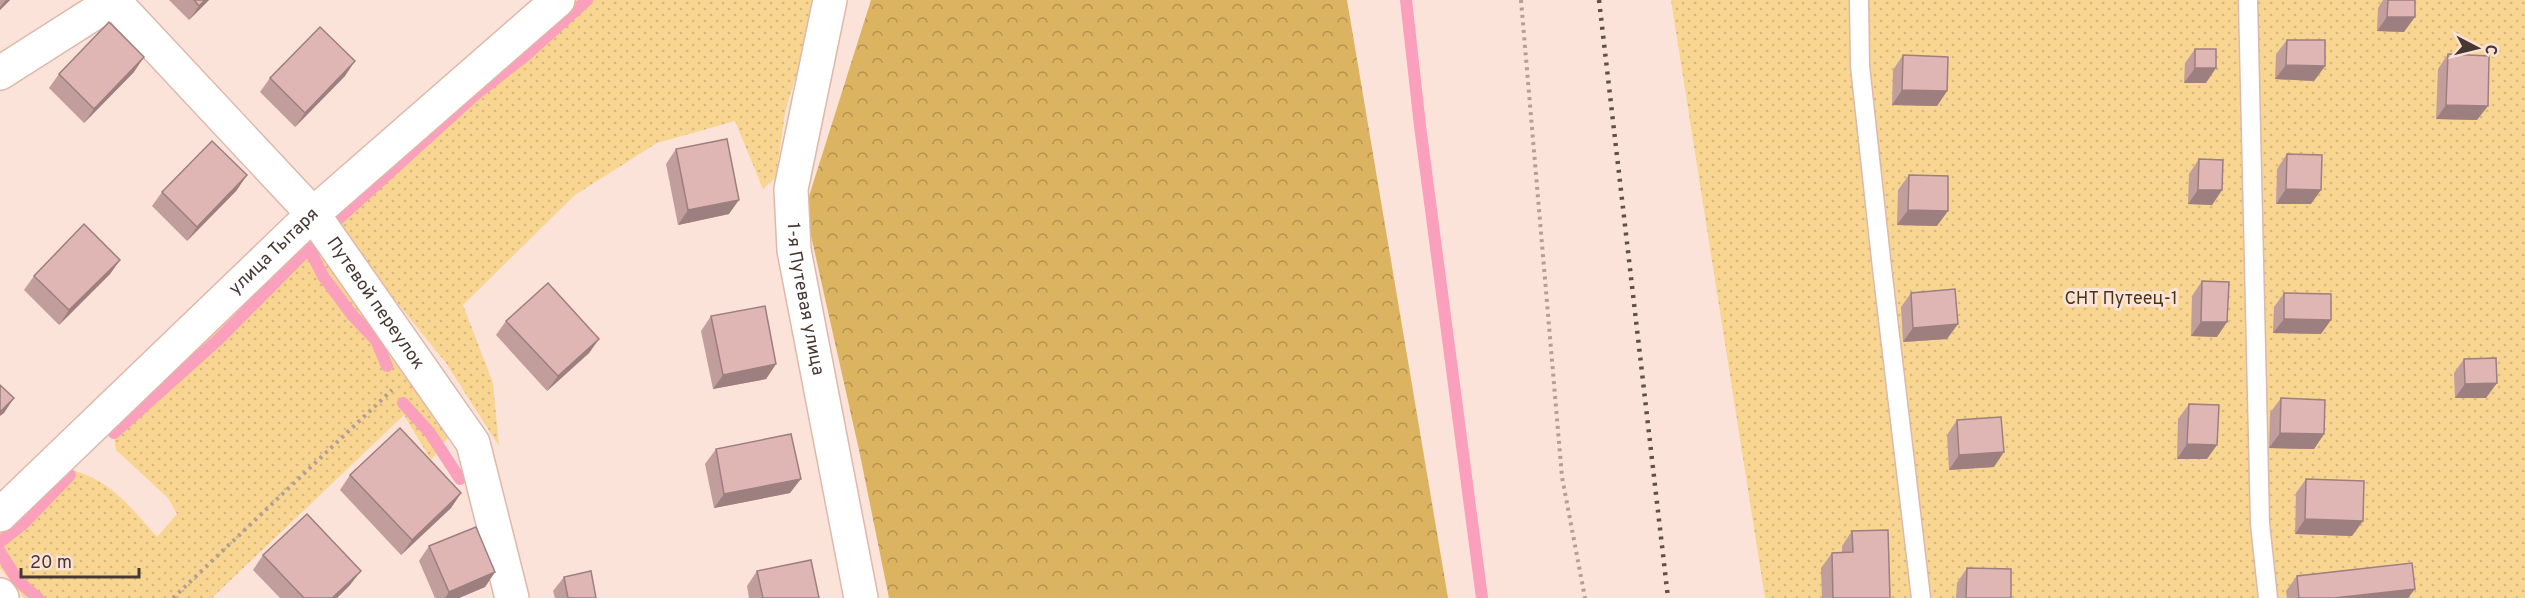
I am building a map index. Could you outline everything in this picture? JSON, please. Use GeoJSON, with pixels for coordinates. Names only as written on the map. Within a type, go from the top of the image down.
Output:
{"type":"FeatureCollection","features":[{"type":"Feature","properties":{"kind":"street","name":"Путевой переулок"},"geometry":{"type":"LineString","coordinates":[[0,73],[113,0],[313,214],[473,442],[512,598]]}},
{"type":"Feature","properties":{"kind":"street","name":"улица Тытаря"},"geometry":{"type":"LineString","coordinates":[[0,515],[313,214],[558,0]]}},
{"type":"Feature","properties":{"kind":"street","name":"1-я Путевая улица"},"geometry":{"type":"LineString","coordinates":[[830,0],[791,189],[794,250],[861,598]]}},
{"type":"Feature","properties":{"kind":"lane"},"geometry":{"type":"LineString","coordinates":[[1858,0],[1860,66],[1881,268],[1921,598]]}},
{"type":"Feature","properties":{"kind":"lane"},"geometry":{"type":"LineString","coordinates":[[2248,0],[2260,524],[2268,598]]}},
{"type":"Feature","properties":{"kind":"path"},"geometry":{"type":"LineString","coordinates":[[1521,0],[1562,477],[1585,598]]}},
{"type":"Feature","properties":{"kind":"path"},"geometry":{"type":"LineString","coordinates":[[173,598],[419,364]]}},
{"type":"Feature","properties":{"kind":"green space"},"geometry":{"type":"Polygon","coordinates":[[[569,0],[812,0],[804,50],[785,112],[776,177],[763,189],[735,121],[657,143],[575,195],[463,305],[493,383],[499,446],[446,363],[327,216],[569,0]]]}},
{"type":"Feature","properties":{"kind":"green space"},"geometry":{"type":"Polygon","coordinates":[[[871,0],[1347,0],[1448,598],[889,598],[859,450],[805,209],[871,0]]]}},
{"type":"Feature","properties":{"kind":"green space","name":"СНТ Путеец-1"},"geometry":{"type":"Polygon","coordinates":[[[1671,0],[2525,0],[2525,598],[1765,598],[1671,0]]]}},
{"type":"Feature","properties":{"kind":"green space"},"geometry":{"type":"Polygon","coordinates":[[[305,242],[319,251],[377,325],[450,435],[431,460],[404,415],[212,598],[24,598],[0,568],[0,530],[64,469],[79,472],[105,485],[127,503],[157,537],[177,514],[168,498],[116,450],[112,426],[305,242]]]}},
{"type":"Feature","properties":{"kind":"building"},"geometry":{"type":"Polygon","coordinates":[[[194,0],[205,0],[199,6],[194,0]]]}},
{"type":"Feature","properties":{"kind":"building"},"geometry":{"type":"Polygon","coordinates":[[[2388,0],[2415,0],[2415,17],[2387,17],[2388,0]]]}},
{"type":"Feature","properties":{"kind":"building"},"geometry":{"type":"Polygon","coordinates":[[[109,22],[144,57],[94,109],[59,74],[109,22]]]}},
{"type":"Feature","properties":{"kind":"building"},"geometry":{"type":"Polygon","coordinates":[[[320,27],[355,61],[305,113],[270,78],[320,27]]]}},
{"type":"Feature","properties":{"kind":"building"},"geometry":{"type":"Polygon","coordinates":[[[2287,40],[2325,40],[2325,66],[2286,65],[2287,40]]]}},
{"type":"Feature","properties":{"kind":"building"},"geometry":{"type":"Polygon","coordinates":[[[2195,49],[2216,49],[2216,68],[2195,68],[2195,49]]]}},
{"type":"Feature","properties":{"kind":"building"},"geometry":{"type":"Polygon","coordinates":[[[2448,54],[2489,56],[2488,106],[2446,105],[2448,54]]]}},
{"type":"Feature","properties":{"kind":"building"},"geometry":{"type":"Polygon","coordinates":[[[1903,55],[1948,57],[1947,91],[1902,90],[1903,55]]]}},
{"type":"Feature","properties":{"kind":"building"},"geometry":{"type":"Polygon","coordinates":[[[727,139],[739,200],[688,210],[676,149],[727,139]]]}},
{"type":"Feature","properties":{"kind":"building"},"geometry":{"type":"Polygon","coordinates":[[[212,141],[247,175],[197,227],[162,192],[212,141]]]}},
{"type":"Feature","properties":{"kind":"building"},"geometry":{"type":"Polygon","coordinates":[[[2287,154],[2322,155],[2321,190],[2286,189],[2287,154]]]}},
{"type":"Feature","properties":{"kind":"building"},"geometry":{"type":"Polygon","coordinates":[[[2199,159],[2223,160],[2222,190],[2198,190],[2199,159]]]}},
{"type":"Feature","properties":{"kind":"building"},"geometry":{"type":"Polygon","coordinates":[[[1909,175],[1948,176],[1948,211],[1908,210],[1909,175]]]}},
{"type":"Feature","properties":{"kind":"building"},"geometry":{"type":"Polygon","coordinates":[[[84,224],[120,260],[69,310],[34,276],[84,224]]]}},
{"type":"Feature","properties":{"kind":"building"},"geometry":{"type":"Polygon","coordinates":[[[2202,281],[2229,282],[2227,322],[2201,322],[2202,281]]]}},
{"type":"Feature","properties":{"kind":"building"},"geometry":{"type":"Polygon","coordinates":[[[548,283],[599,339],[558,376],[506,321],[548,283]]]}},
{"type":"Feature","properties":{"kind":"building"},"geometry":{"type":"Polygon","coordinates":[[[1955,289],[1958,324],[1913,328],[1911,293],[1955,289]]]}},
{"type":"Feature","properties":{"kind":"building"},"geometry":{"type":"Polygon","coordinates":[[[2284,293],[2331,294],[2331,320],[2284,319],[2284,293]]]}},
{"type":"Feature","properties":{"kind":"building"},"geometry":{"type":"Polygon","coordinates":[[[765,306],[776,364],[723,375],[711,316],[765,306]]]}},
{"type":"Feature","properties":{"kind":"building"},"geometry":{"type":"Polygon","coordinates":[[[2496,358],[2497,383],[2465,384],[2464,359],[2496,358]]]}},
{"type":"Feature","properties":{"kind":"building"},"geometry":{"type":"Polygon","coordinates":[[[0,385],[14,398],[0,412],[0,385]]]}},
{"type":"Feature","properties":{"kind":"building"},"geometry":{"type":"Polygon","coordinates":[[[2281,398],[2325,400],[2324,434],[2280,433],[2281,398]]]}},
{"type":"Feature","properties":{"kind":"building"},"geometry":{"type":"Polygon","coordinates":[[[2189,404],[2219,405],[2217,445],[2187,444],[2189,404]]]}},
{"type":"Feature","properties":{"kind":"building"},"geometry":{"type":"Polygon","coordinates":[[[2001,417],[2004,452],[1959,455],[1957,420],[2001,417]]]}},
{"type":"Feature","properties":{"kind":"building"},"geometry":{"type":"Polygon","coordinates":[[[400,428],[461,493],[412,540],[350,475],[400,428]]]}},
{"type":"Feature","properties":{"kind":"building"},"geometry":{"type":"Polygon","coordinates":[[[791,434],[801,479],[724,494],[716,449],[791,434]]]}},
{"type":"Feature","properties":{"kind":"building"},"geometry":{"type":"Polygon","coordinates":[[[2306,479],[2364,481],[2363,521],[2305,519],[2306,479]]]}},
{"type":"Feature","properties":{"kind":"building"},"geometry":{"type":"Polygon","coordinates":[[[307,514],[361,571],[332,598],[304,598],[263,555],[307,514]]]}},
{"type":"Feature","properties":{"kind":"building"},"geometry":{"type":"Polygon","coordinates":[[[476,527],[495,572],[449,592],[429,546],[476,527]]]}},
{"type":"Feature","properties":{"kind":"building"},"geometry":{"type":"Polygon","coordinates":[[[1888,530],[1890,598],[1833,598],[1832,553],[1853,552],[1852,531],[1888,530]]]}},
{"type":"Feature","properties":{"kind":"building"},"geometry":{"type":"Polygon","coordinates":[[[811,560],[819,598],[763,598],[757,571],[811,560]]]}},
{"type":"Feature","properties":{"kind":"building"},"geometry":{"type":"Polygon","coordinates":[[[2412,563],[2415,589],[2334,598],[2299,598],[2297,576],[2412,563]]]}},
{"type":"Feature","properties":{"kind":"building"},"geometry":{"type":"Polygon","coordinates":[[[1967,568],[2011,569],[2011,598],[1966,598],[1967,568]]]}},
{"type":"Feature","properties":{"kind":"building"},"geometry":{"type":"Polygon","coordinates":[[[591,571],[596,598],[568,598],[564,577],[591,571]]]}},
{"type":"Feature","properties":{"kind":"waterway"},"geometry":{"type":"LineString","coordinates":[[336,221],[476,94],[525,56],[587,0]]}},
{"type":"Feature","properties":{"kind":"waterway"},"geometry":{"type":"LineString","coordinates":[[1406,0],[1420,126],[1482,598]]}},
{"type":"Feature","properties":{"kind":"waterway"},"geometry":{"type":"LineString","coordinates":[[114,433],[219,339],[309,248],[323,276],[352,315],[376,340],[387,366]]}},
{"type":"Feature","properties":{"kind":"waterway"},"geometry":{"type":"LineString","coordinates":[[403,403],[430,433],[460,479]]}},
{"type":"Feature","properties":{"kind":"waterway"},"geometry":{"type":"LineString","coordinates":[[0,542],[23,524],[70,475]]}},
{"type":"Feature","properties":{"kind":"waterway"},"geometry":{"type":"LineString","coordinates":[[0,552],[18,581],[38,598]]}},
{"type":"Feature","properties":{"kind":"railway"},"geometry":{"type":"LineString","coordinates":[[1599,0],[1668,598]]}}]}
